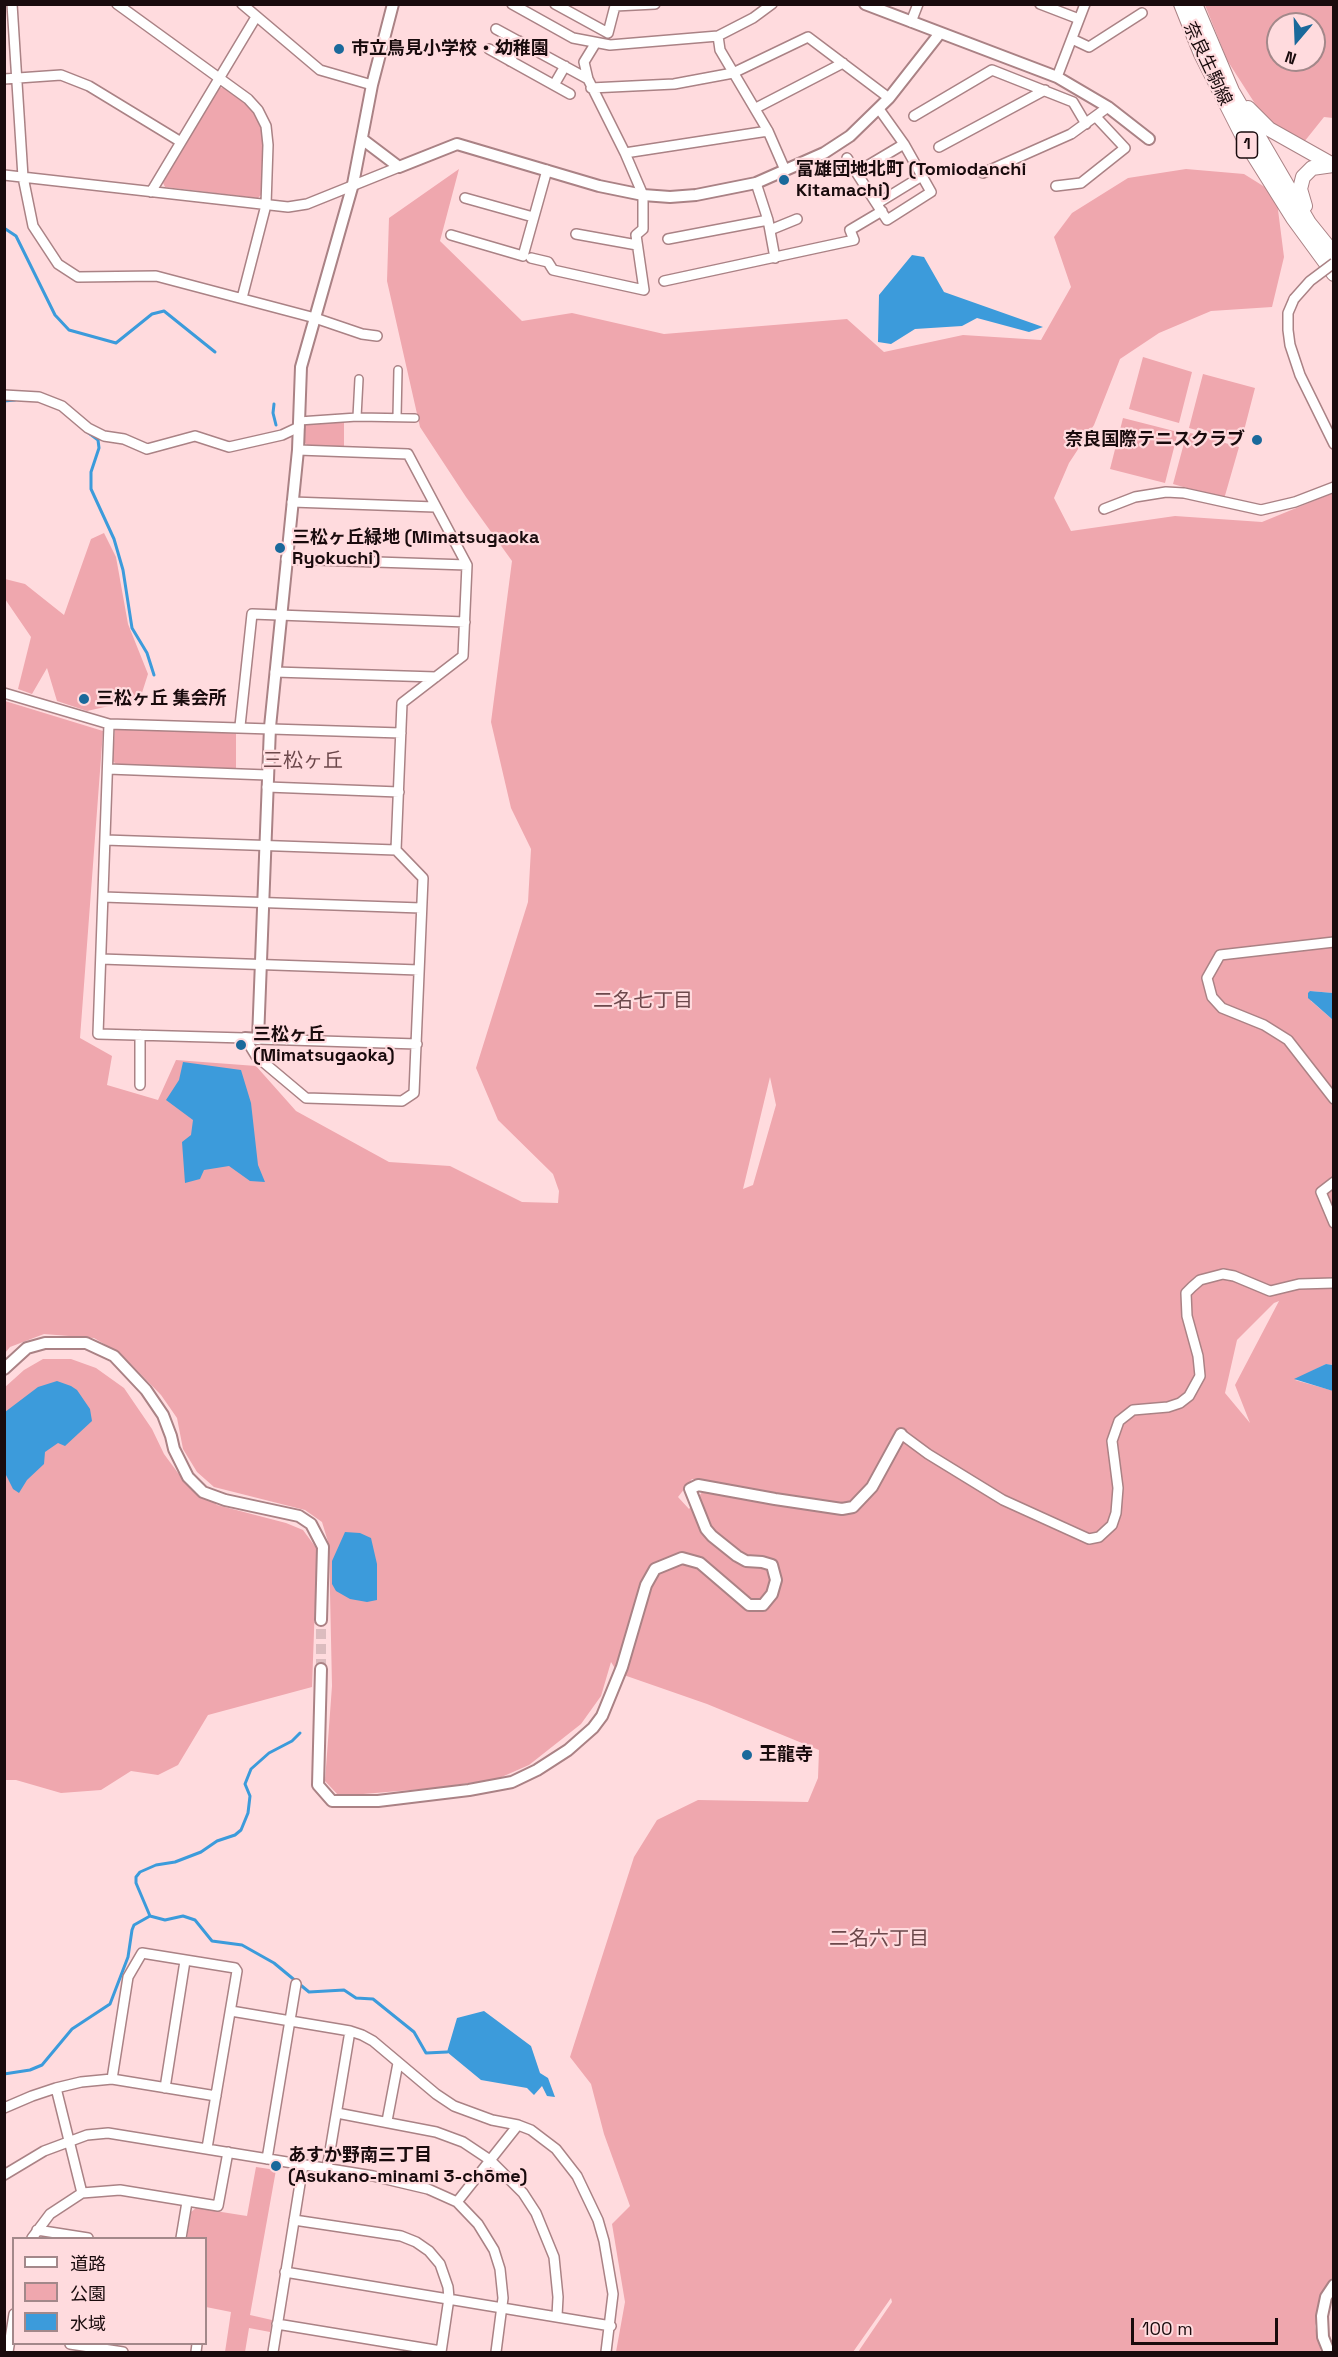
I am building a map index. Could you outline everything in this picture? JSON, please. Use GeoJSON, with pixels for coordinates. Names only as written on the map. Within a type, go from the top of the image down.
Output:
{"type":"FeatureCollection","features":[{"type":"Feature","properties":{"kind":"main road","name":"奈良生駒線"},"geometry":{"type":"LineString","coordinates":[[1180,4],[1201,54],[1246,143],[1293,218],[1334,274]]}},
{"type":"Feature","properties":{"kind":"main road","name":"奈良生駒線"},"geometry":{"type":"LineString","coordinates":[[1195,4],[1232,91],[1309,223],[1334,254]]}},
{"type":"Feature","properties":{"kind":"main road"},"geometry":{"type":"LineString","coordinates":[[1232,91],[1269,129],[1333,165]]}},
{"type":"Feature","properties":{"kind":"main road"},"geometry":{"type":"LineString","coordinates":[[1309,223],[1300,189],[1303,177],[1312,168],[1333,165]]}},
{"type":"Feature","properties":{"kind":"street"},"geometry":{"type":"LineString","coordinates":[[12,4],[23,177],[33,226],[58,264],[78,277],[156,276],[315,318],[362,334],[377,336]]}},
{"type":"Feature","properties":{"kind":"street"},"geometry":{"type":"LineString","coordinates":[[117,4],[248,99],[266,126],[268,145],[266,205],[242,298]]}},
{"type":"Feature","properties":{"kind":"street"},"geometry":{"type":"LineString","coordinates":[[242,4],[320,70],[372,86]]}},
{"type":"Feature","properties":{"kind":"street"},"geometry":{"type":"LineString","coordinates":[[258,1039],[270,727],[298,450],[301,367],[353,184],[372,86],[393,4]]}},
{"type":"Feature","properties":{"kind":"street"},"geometry":{"type":"LineString","coordinates":[[512,4],[573,38],[594,44],[610,45],[718,36],[753,18],[772,4]]}},
{"type":"Feature","properties":{"kind":"street"},"geometry":{"type":"LineString","coordinates":[[555,4],[608,33]]}},
{"type":"Feature","properties":{"kind":"street"},"geometry":{"type":"LineString","coordinates":[[610,45],[608,33],[615,5],[655,4]]}},
{"type":"Feature","properties":{"kind":"street"},"geometry":{"type":"LineString","coordinates":[[865,4],[1057,76],[1108,107],[1149,139]]}},
{"type":"Feature","properties":{"kind":"street"},"geometry":{"type":"LineString","coordinates":[[911,22],[918,4]]}},
{"type":"Feature","properties":{"kind":"street"},"geometry":{"type":"LineString","coordinates":[[1040,4],[1079,19]]}},
{"type":"Feature","properties":{"kind":"street"},"geometry":{"type":"LineString","coordinates":[[1057,76],[1085,4]]}},
{"type":"Feature","properties":{"kind":"street"},"geometry":{"type":"LineString","coordinates":[[1072,39],[1089,47],[1142,13]]}},
{"type":"Feature","properties":{"kind":"street"},"geometry":{"type":"LineString","coordinates":[[151,192],[256,17]]}},
{"type":"Feature","properties":{"kind":"street"},"geometry":{"type":"LineString","coordinates":[[496,29],[565,66],[589,84],[674,84],[733,73],[808,37],[889,98]]}},
{"type":"Feature","properties":{"kind":"street"},"geometry":{"type":"LineString","coordinates":[[4,175],[288,207],[308,204],[456,144],[598,186],[643,195],[670,197],[696,195],[756,183],[824,153],[850,136],[889,98],[940,33]]}},
{"type":"Feature","properties":{"kind":"street"},"geometry":{"type":"LineString","coordinates":[[718,36],[720,50],[756,108],[785,170]]}},
{"type":"Feature","properties":{"kind":"street"},"geometry":{"type":"LineString","coordinates":[[510,61],[519,41]]}},
{"type":"Feature","properties":{"kind":"street"},"geometry":{"type":"LineString","coordinates":[[531,258],[548,261],[553,270],[644,290],[636,235],[643,229],[643,195],[625,153],[589,84],[584,62],[594,44]]}},
{"type":"Feature","properties":{"kind":"street"},"geometry":{"type":"LineString","coordinates":[[489,49],[570,94]]}},
{"type":"Feature","properties":{"kind":"street"},"geometry":{"type":"LineString","coordinates":[[756,108],[843,63]]}},
{"type":"Feature","properties":{"kind":"street"},"geometry":{"type":"LineString","coordinates":[[554,85],[565,66]]}},
{"type":"Feature","properties":{"kind":"street"},"geometry":{"type":"LineString","coordinates":[[914,116],[992,70],[1073,102],[1086,124]]}},
{"type":"Feature","properties":{"kind":"street"},"geometry":{"type":"LineString","coordinates":[[4,80],[61,75],[89,86],[181,142]]}},
{"type":"Feature","properties":{"kind":"street"},"geometry":{"type":"LineString","coordinates":[[939,147],[1045,90]]}},
{"type":"Feature","properties":{"kind":"street"},"geometry":{"type":"LineString","coordinates":[[983,173],[1071,135],[1108,107]]}},
{"type":"Feature","properties":{"kind":"street"},"geometry":{"type":"LineString","coordinates":[[847,158],[887,220],[931,192],[904,144],[879,109]]}},
{"type":"Feature","properties":{"kind":"street"},"geometry":{"type":"LineString","coordinates":[[1056,186],[1081,183],[1125,148],[1096,117]]}},
{"type":"Feature","properties":{"kind":"street"},"geometry":{"type":"LineString","coordinates":[[625,153],[768,131]]}},
{"type":"Feature","properties":{"kind":"street"},"geometry":{"type":"LineString","coordinates":[[362,139],[399,166]]}},
{"type":"Feature","properties":{"kind":"street"},"geometry":{"type":"LineString","coordinates":[[857,172],[904,144]]}},
{"type":"Feature","properties":{"kind":"street"},"geometry":{"type":"LineString","coordinates":[[451,235],[523,255],[547,170]]}},
{"type":"Feature","properties":{"kind":"street"},"geometry":{"type":"LineString","coordinates":[[664,281],[854,240],[850,230],[922,176]]}},
{"type":"Feature","properties":{"kind":"street"},"geometry":{"type":"LineString","coordinates":[[756,183],[769,225],[775,258]]}},
{"type":"Feature","properties":{"kind":"street"},"geometry":{"type":"LineString","coordinates":[[465,198],[533,217]]}},
{"type":"Feature","properties":{"kind":"street"},"geometry":{"type":"LineString","coordinates":[[668,239],[797,219]]}},
{"type":"Feature","properties":{"kind":"street"},"geometry":{"type":"LineString","coordinates":[[576,234],[637,245]]}},
{"type":"Feature","properties":{"kind":"street"},"geometry":{"type":"LineString","coordinates":[[1334,263],[1310,281],[1294,299],[1288,313],[1290,345],[1300,375],[1334,444]]}},
{"type":"Feature","properties":{"kind":"street"},"geometry":{"type":"LineString","coordinates":[[397,417],[398,370]]}},
{"type":"Feature","properties":{"kind":"street"},"geometry":{"type":"LineString","coordinates":[[357,417],[359,379]]}},
{"type":"Feature","properties":{"kind":"street"},"geometry":{"type":"LineString","coordinates":[[4,395],[39,397],[62,406],[104,436],[124,439],[147,449],[195,436],[229,447],[282,435],[299,424],[357,417],[415,418]]}},
{"type":"Feature","properties":{"kind":"street"},"geometry":{"type":"LineString","coordinates":[[298,450],[408,454],[467,565],[463,656],[402,703],[396,850]]}},
{"type":"Feature","properties":{"kind":"street"},"geometry":{"type":"LineString","coordinates":[[1104,509],[1135,497],[1166,492],[1184,493],[1261,510],[1295,502],[1334,487]]}},
{"type":"Feature","properties":{"kind":"street"},"geometry":{"type":"LineString","coordinates":[[292,502],[435,507]]}},
{"type":"Feature","properties":{"kind":"street"},"geometry":{"type":"LineString","coordinates":[[286,559],[467,565]]}},
{"type":"Feature","properties":{"kind":"street"},"geometry":{"type":"LineString","coordinates":[[240,726],[252,614],[465,622]]}},
{"type":"Feature","properties":{"kind":"street"},"geometry":{"type":"LineString","coordinates":[[275,672],[436,677]]}},
{"type":"Feature","properties":{"kind":"street"},"geometry":{"type":"LineString","coordinates":[[4,693],[110,723],[401,733]]}},
{"type":"Feature","properties":{"kind":"street"},"geometry":{"type":"LineString","coordinates":[[110,723],[98,1034],[417,1044]]}},
{"type":"Feature","properties":{"kind":"street"},"geometry":{"type":"LineString","coordinates":[[108,769],[267,775]]}},
{"type":"Feature","properties":{"kind":"street"},"geometry":{"type":"LineString","coordinates":[[267,787],[399,792]]}},
{"type":"Feature","properties":{"kind":"street"},"geometry":{"type":"LineString","coordinates":[[105,840],[396,850],[423,878],[414,1093],[402,1101],[306,1098],[256,1056],[245,1038]]}},
{"type":"Feature","properties":{"kind":"street"},"geometry":{"type":"LineString","coordinates":[[103,897],[421,908]]}},
{"type":"Feature","properties":{"kind":"street"},"geometry":{"type":"LineString","coordinates":[[1334,942],[1220,956],[1207,978],[1212,997],[1222,1008],[1264,1025],[1288,1040],[1334,1099]]}},
{"type":"Feature","properties":{"kind":"street"},"geometry":{"type":"LineString","coordinates":[[101,959],[419,970]]}},
{"type":"Feature","properties":{"kind":"street"},"geometry":{"type":"LineString","coordinates":[[140,1035],[140,1084]]}},
{"type":"Feature","properties":{"kind":"street"},"geometry":{"type":"LineString","coordinates":[[1334,1182],[1321,1192],[1334,1223]]}},
{"type":"Feature","properties":{"kind":"street"},"geometry":{"type":"LineString","coordinates":[[321,1669],[318,1785],[332,1801],[378,1801],[469,1790],[512,1782],[537,1770],[568,1750],[593,1728],[602,1716],[621,1667],[646,1585],[655,1569],[682,1558],[700,1563],[748,1605],[763,1605],[772,1594],[776,1580],[772,1565],[746,1561],[712,1536],[706,1528],[690,1489],[699,1485],[842,1509],[853,1507],[872,1486],[901,1434],[928,1454],[1003,1500],[1089,1539],[1099,1537],[1112,1525],[1116,1513],[1118,1488],[1112,1441],[1119,1421],[1132,1410],[1168,1407],[1179,1403],[1189,1396],[1200,1376],[1198,1356],[1187,1316],[1186,1293],[1200,1280],[1223,1274],[1234,1276],[1270,1291],[1299,1284],[1334,1283]]}},
{"type":"Feature","properties":{"kind":"street"},"geometry":{"type":"LineString","coordinates":[[4,1369],[27,1348],[45,1343],[86,1343],[114,1356],[146,1390],[163,1415],[174,1449],[188,1477],[203,1492],[225,1500],[299,1516],[311,1524],[323,1547],[321,1620]]}},
{"type":"Feature","properties":{"kind":"street"},"geometry":{"type":"LineString","coordinates":[[112,2079],[128,1977],[142,1953],[235,1968],[237,1971],[231,2011],[207,2148]]}},
{"type":"Feature","properties":{"kind":"street"},"geometry":{"type":"LineString","coordinates":[[165,2088],[185,1960]]}},
{"type":"Feature","properties":{"kind":"street"},"geometry":{"type":"LineString","coordinates":[[267,2159],[296,1984]]}},
{"type":"Feature","properties":{"kind":"street"},"geometry":{"type":"LineString","coordinates":[[231,2011],[350,2031],[373,2041],[454,2106],[492,2120],[531,2130],[556,2149],[578,2176],[589,2199],[598,2220],[610,2266],[613,2294],[611,2326],[606,2352]]}},
{"type":"Feature","properties":{"kind":"street"},"geometry":{"type":"LineString","coordinates":[[327,2169],[350,2031]]}},
{"type":"Feature","properties":{"kind":"street"},"geometry":{"type":"LineString","coordinates":[[387,2121],[398,2063]]}},
{"type":"Feature","properties":{"kind":"street"},"geometry":{"type":"LineString","coordinates":[[4,2108],[56,2088],[81,2082],[112,2079],[216,2096]]}},
{"type":"Feature","properties":{"kind":"street"},"geometry":{"type":"LineString","coordinates":[[56,2088],[82,2193]]}},
{"type":"Feature","properties":{"kind":"street"},"geometry":{"type":"LineString","coordinates":[[337,2113],[387,2121],[449,2136],[478,2150],[490,2160],[523,2193],[543,2228],[555,2266],[558,2297],[556,2316]]}},
{"type":"Feature","properties":{"kind":"street"},"geometry":{"type":"LineString","coordinates":[[457,2202],[518,2125]]}},
{"type":"Feature","properties":{"kind":"street"},"geometry":{"type":"LineString","coordinates":[[4,2175],[30,2158],[68,2142],[87,2135],[108,2133],[207,2148],[407,2183],[428,2189],[457,2202],[478,2224],[494,2250],[502,2284],[503,2307],[496,2352]]}},
{"type":"Feature","properties":{"kind":"street"},"geometry":{"type":"LineString","coordinates":[[34,2234],[50,2214],[82,2193],[120,2190],[218,2206],[228,2152]]}},
{"type":"Feature","properties":{"kind":"street"},"geometry":{"type":"LineString","coordinates":[[273,2352],[303,2165]]}},
{"type":"Feature","properties":{"kind":"street"},"geometry":{"type":"LineString","coordinates":[[181,2237],[187,2202]]}},
{"type":"Feature","properties":{"kind":"street"},"geometry":{"type":"LineString","coordinates":[[277,2324],[441,2352],[449,2298],[446,2276],[429,2251],[401,2236],[294,2220]]}},
{"type":"Feature","properties":{"kind":"street"},"geometry":{"type":"LineString","coordinates":[[34,2234],[74,2237]]}},
{"type":"Feature","properties":{"kind":"street"},"geometry":{"type":"LineString","coordinates":[[285,2272],[611,2326]]}},
{"type":"Feature","properties":{"kind":"street"},"geometry":{"type":"LineString","coordinates":[[1329,2352],[1323,2337],[1322,2316],[1326,2297],[1334,2285]]}},
{"type":"Feature","properties":{"kind":"street"},"geometry":{"type":"LineString","coordinates":[[8,2352],[9,2333]]}},
{"type":"Feature","properties":{"kind":"street"},"geometry":{"type":"LineString","coordinates":[[82,2345],[123,2352]]}},
{"type":"Feature","properties":{"kind":"green space"},"geometry":{"type":"Polygon","coordinates":[[[1205,5],[1333,5],[1333,118],[1324,117],[1304,142],[1277,130],[1261,113],[1227,60],[1205,5]]]}},
{"type":"Feature","properties":{"kind":"green space"},"geometry":{"type":"Polygon","coordinates":[[[224,87],[243,100],[254,112],[262,131],[264,146],[261,195],[258,198],[165,187],[163,183],[219,88],[224,87]]]}},
{"type":"Feature","properties":{"kind":"green space"},"geometry":{"type":"Polygon","coordinates":[[[459,169],[440,241],[522,321],[572,313],[664,334],[847,319],[884,352],[963,335],[1041,340],[1071,287],[1054,237],[1072,213],[1128,178],[1186,169],[1244,174],[1276,194],[1284,257],[1272,307],[1211,311],[1159,333],[1120,359],[1094,425],[1069,463],[1054,498],[1071,531],[1175,516],[1262,522],[1333,493],[1333,993],[1310,991],[1311,1001],[1333,1020],[1334,1365],[1326,1364],[1295,1380],[1334,1391],[1334,2272],[1315,2326],[1321,2352],[858,2352],[892,2302],[891,2298],[853,2352],[616,2352],[625,2302],[612,2224],[630,2206],[604,2134],[591,2084],[570,2057],[634,1857],[657,1820],[698,1800],[808,1802],[818,1778],[819,1750],[707,1704],[618,1673],[611,1662],[601,1696],[581,1724],[529,1765],[497,1779],[435,1788],[339,1796],[325,1781],[332,1686],[329,1545],[322,1522],[305,1510],[214,1487],[197,1472],[183,1449],[177,1418],[161,1395],[121,1354],[94,1338],[44,1334],[10,1347],[5,1353],[5,701],[103,731],[80,1038],[112,1056],[107,1085],[158,1100],[176,1060],[256,1066],[296,1111],[389,1162],[450,1166],[522,1202],[558,1203],[559,1191],[553,1174],[498,1120],[476,1068],[528,902],[531,849],[511,808],[491,722],[512,561],[420,427],[387,281],[389,218],[459,169]],[[770,1077],[743,1189],[753,1185],[776,1105],[770,1077]],[[1279,1301],[1274,1303],[1237,1340],[1225,1393],[1250,1423],[1235,1385],[1279,1301]],[[692,1479],[678,1497],[689,1509],[710,1482],[692,1479]]]}},
{"type":"Feature","properties":{"kind":"green space"},"geometry":{"type":"Polygon","coordinates":[[[1143,357],[1192,372],[1179,423],[1129,409],[1143,357]]]}},
{"type":"Feature","properties":{"kind":"green space"},"geometry":{"type":"Polygon","coordinates":[[[1203,374],[1255,388],[1241,442],[1189,428],[1203,374]]]}},
{"type":"Feature","properties":{"kind":"green space"},"geometry":{"type":"Polygon","coordinates":[[[1123,418],[1178,432],[1165,483],[1110,469],[1123,418]]]}},
{"type":"Feature","properties":{"kind":"green space"},"geometry":{"type":"Polygon","coordinates":[[[344,421],[344,448],[309,447],[305,443],[305,424],[344,421]]]}},
{"type":"Feature","properties":{"kind":"green space"},"geometry":{"type":"Polygon","coordinates":[[[1187,432],[1239,447],[1224,499],[1173,484],[1187,432]]]}},
{"type":"Feature","properties":{"kind":"green space"},"geometry":{"type":"Polygon","coordinates":[[[104,533],[116,557],[128,624],[148,674],[140,699],[87,711],[57,701],[47,668],[32,694],[18,689],[31,637],[5,599],[5,579],[25,584],[64,615],[91,539],[104,533]]]}},
{"type":"Feature","properties":{"kind":"green space"},"geometry":{"type":"Polygon","coordinates":[[[236,726],[236,770],[118,766],[113,761],[115,727],[236,726]]]}},
{"type":"Feature","properties":{"kind":"green space"},"geometry":{"type":"Polygon","coordinates":[[[43,1359],[71,1359],[96,1368],[124,1388],[178,1473],[217,1505],[286,1523],[303,1530],[317,1549],[312,1687],[208,1715],[178,1765],[158,1775],[131,1771],[101,1790],[61,1793],[16,1780],[5,1780],[4,1388],[24,1370],[43,1359]]]}},
{"type":"Feature","properties":{"kind":"green space"},"geometry":{"type":"Polygon","coordinates":[[[256,2167],[276,2170],[250,2315],[272,2320],[270,2332],[249,2328],[245,2352],[225,2352],[231,2312],[207,2307],[207,2237],[187,2237],[191,2212],[196,2208],[247,2216],[256,2167]]]}},
{"type":"Feature","properties":{"kind":"water"},"geometry":{"type":"Polygon","coordinates":[[[912,255],[924,257],[944,292],[1043,327],[1029,332],[977,318],[962,326],[915,329],[891,344],[878,342],[879,295],[912,255]]]}},
{"type":"Feature","properties":{"kind":"water"},"geometry":{"type":"Polygon","coordinates":[[[1310,991],[1333,993],[1333,1020],[1308,998],[1310,991]]]}},
{"type":"Feature","properties":{"kind":"water"},"geometry":{"type":"Polygon","coordinates":[[[183,1062],[241,1070],[251,1103],[258,1165],[265,1182],[250,1181],[229,1166],[204,1170],[200,1179],[185,1183],[182,1142],[191,1135],[193,1120],[166,1100],[179,1080],[183,1062]]]}},
{"type":"Feature","properties":{"kind":"water"},"geometry":{"type":"Polygon","coordinates":[[[1326,1364],[1333,1365],[1333,1391],[1294,1379],[1326,1364]]]}},
{"type":"Feature","properties":{"kind":"water"},"geometry":{"type":"Polygon","coordinates":[[[57,1381],[77,1390],[90,1409],[92,1421],[65,1446],[58,1443],[45,1452],[44,1464],[27,1480],[19,1493],[13,1489],[5,1473],[5,1412],[38,1387],[57,1381]]]}},
{"type":"Feature","properties":{"kind":"water"},"geometry":{"type":"Polygon","coordinates":[[[345,1532],[360,1533],[371,1538],[377,1564],[377,1600],[367,1602],[350,1599],[336,1591],[332,1584],[332,1561],[345,1532]]]}},
{"type":"Feature","properties":{"kind":"water"},"geometry":{"type":"Polygon","coordinates":[[[484,2011],[531,2046],[540,2073],[548,2078],[555,2097],[547,2096],[542,2086],[534,2095],[527,2088],[481,2080],[447,2052],[457,2018],[484,2011]]]}},
{"type":"Feature","properties":{"kind":"waterway"},"geometry":{"type":"LineString","coordinates":[[4,228],[16,236],[55,315],[69,330],[116,343],[152,314],[164,311],[215,352]]}},
{"type":"Feature","properties":{"kind":"waterway"},"geometry":{"type":"LineString","coordinates":[[4,401],[15,400]]}},
{"type":"Feature","properties":{"kind":"waterway"},"geometry":{"type":"LineString","coordinates":[[274,404],[273,413],[276,425]]}},
{"type":"Feature","properties":{"kind":"waterway"},"geometry":{"type":"LineString","coordinates":[[86,431],[98,440],[99,448],[91,472],[91,489],[114,539],[123,570],[132,628],[147,653],[154,675]]}},
{"type":"Feature","properties":{"kind":"waterway"},"geometry":{"type":"LineString","coordinates":[[150,1916],[136,1883],[136,1877],[140,1872],[201,1852],[217,1841],[235,1835],[241,1830],[248,1813],[250,1796],[245,1784],[251,1769],[269,1753],[292,1741],[300,1733]]}},
{"type":"Feature","properties":{"kind":"waterway"},"geometry":{"type":"LineString","coordinates":[[4,2074],[30,2070],[42,2065],[72,2029],[110,2004],[128,1957],[134,1925],[150,1916],[165,1920],[183,1916],[195,1920],[212,1941],[242,1945],[274,1963],[309,1992],[344,1990],[356,1998],[373,1999],[414,2032],[426,2053],[447,2052]]}},
{"type":"Feature","properties":{"kind":"tunnel"},"geometry":{"type":"LineString","coordinates":[[321,1620],[321,1669]]}},
{"type":"Feature","properties":{"kind":"place","name":"市立鳥見小学校・幼稚園"},"geometry":{"type":"Point","coordinates":[339,49]}},
{"type":"Feature","properties":{"kind":"place","name":"富雄団地北町 (Tomiodanchi Kitamachi)"},"geometry":{"type":"Point","coordinates":[784,180]}},
{"type":"Feature","properties":{"kind":"place","name":"奈良国際テニスクラブ"},"geometry":{"type":"Point","coordinates":[1257,440]}},
{"type":"Feature","properties":{"kind":"place","name":"三松ヶ丘緑地 (Mimatsugaoka Ryokuchi)"},"geometry":{"type":"Point","coordinates":[280,548]}},
{"type":"Feature","properties":{"kind":"place","name":"三松ヶ丘 集会所"},"geometry":{"type":"Point","coordinates":[84,699]}},
{"type":"Feature","properties":{"kind":"place","name":"三松ヶ丘 (Mimatsugaoka)"},"geometry":{"type":"Point","coordinates":[241,1045]}},
{"type":"Feature","properties":{"kind":"place","name":"王龍寺"},"geometry":{"type":"Point","coordinates":[747,1755]}},
{"type":"Feature","properties":{"kind":"place","name":"あすか野南三丁目 (Asukano-minami 3-chōme)"},"geometry":{"type":"Point","coordinates":[276,2166]}},
{"type":"Feature","properties":{"kind":"district","name":"三松ヶ丘"},"geometry":{"type":"Point","coordinates":[303,762]}},
{"type":"Feature","properties":{"kind":"district","name":"二名七丁目"},"geometry":{"type":"Point","coordinates":[643,1002]}},
{"type":"Feature","properties":{"kind":"district","name":"二名六丁目"},"geometry":{"type":"Point","coordinates":[879,1940]}}]}
